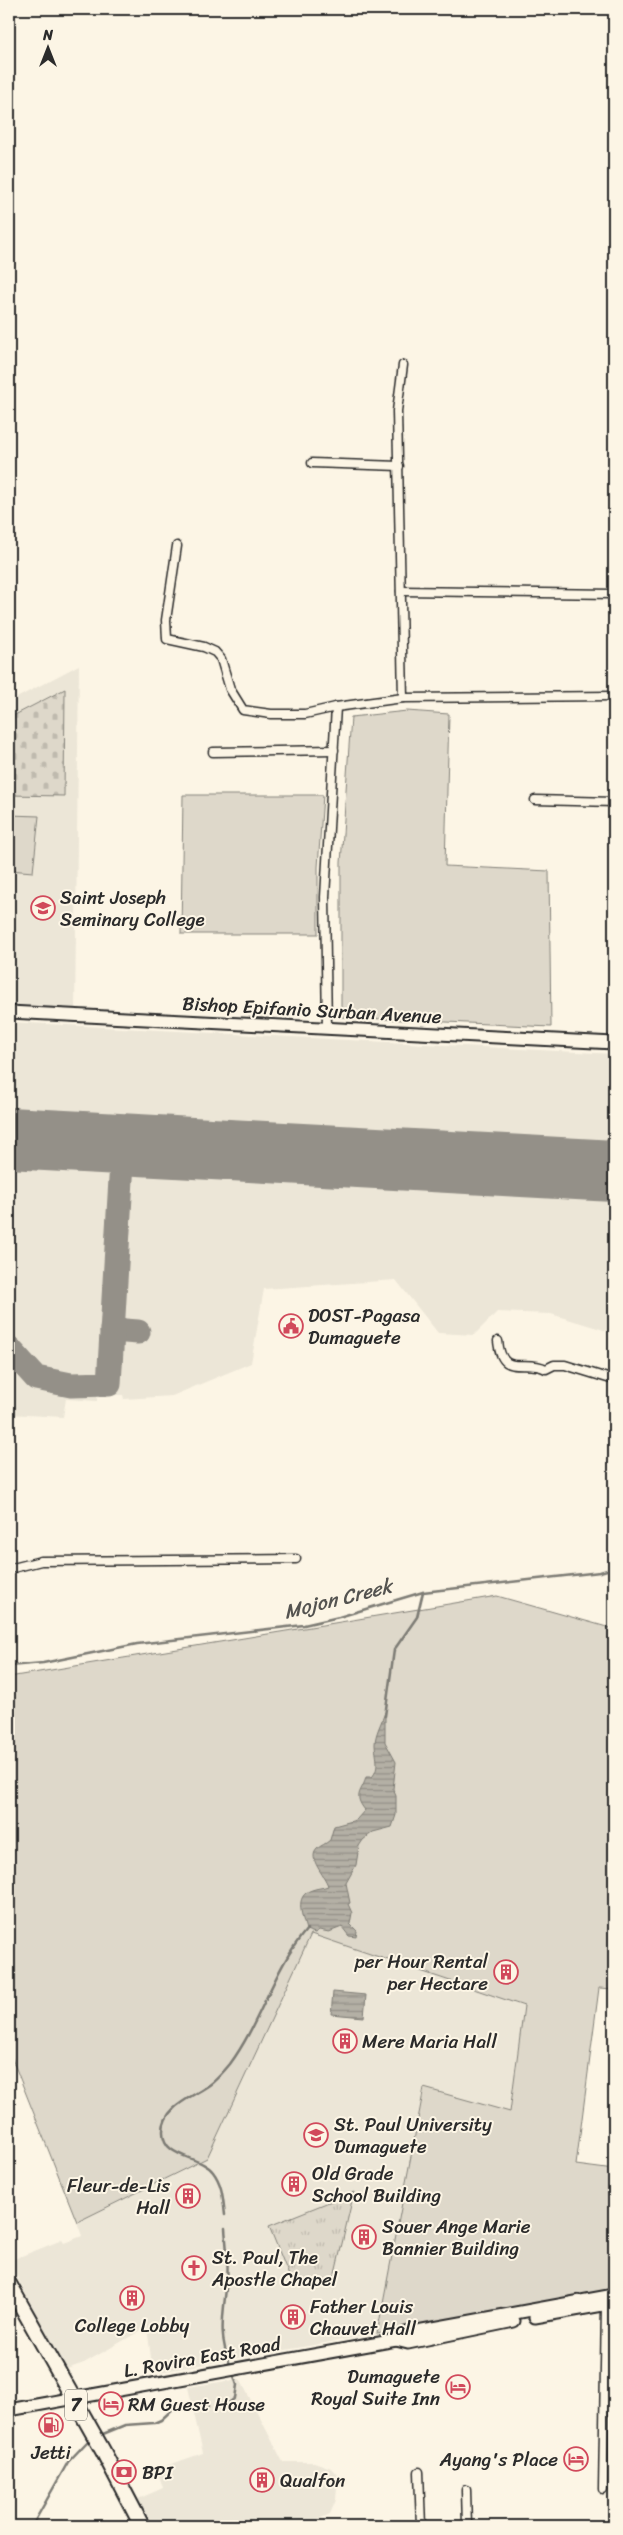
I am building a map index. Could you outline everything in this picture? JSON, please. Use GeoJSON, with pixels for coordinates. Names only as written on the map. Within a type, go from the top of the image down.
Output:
{"type":"FeatureCollection","features":[{"type":"Feature","properties":{"kind":"highway","name":"7"},"geometry":{"type":"LineString","coordinates":[[9,2284],[142,2526]]}},
{"type":"Feature","properties":{"kind":"main road","name":"Bishop Epifanio Surban Avenue"},"geometry":{"type":"LineString","coordinates":[[9,1012],[614,1043]]}},
{"type":"Feature","properties":{"kind":"main road","name":"L. Rovira East Road"},"geometry":{"type":"LineString","coordinates":[[396,2340],[406,2333],[614,2295]]}},
{"type":"Feature","properties":{"kind":"main road","name":"L. Rovira East Road"},"geometry":{"type":"LineString","coordinates":[[9,2410],[396,2340],[408,2343],[610,2304]]}},
{"type":"Feature","properties":{"kind":"street"},"geometry":{"type":"LineString","coordinates":[[403,365],[397,411],[403,698]]}},
{"type":"Feature","properties":{"kind":"street"},"geometry":{"type":"LineString","coordinates":[[312,463],[399,466]]}},
{"type":"Feature","properties":{"kind":"street"},"geometry":{"type":"LineString","coordinates":[[177,546],[166,620],[167,639],[204,646],[216,652],[221,660],[230,689],[243,710],[271,714],[305,714],[336,707],[403,698],[614,696]]}},
{"type":"Feature","properties":{"kind":"street"},"geometry":{"type":"LineString","coordinates":[[401,591],[614,594]]}},
{"type":"Feature","properties":{"kind":"street"},"geometry":{"type":"LineString","coordinates":[[327,1028],[325,897],[336,707]]}},
{"type":"Feature","properties":{"kind":"street"},"geometry":{"type":"LineString","coordinates":[[213,752],[334,750]]}},
{"type":"Feature","properties":{"kind":"street"},"geometry":{"type":"LineString","coordinates":[[535,800],[614,802]]}},
{"type":"Feature","properties":{"kind":"street"},"geometry":{"type":"LineString","coordinates":[[498,1342],[504,1361],[511,1366],[540,1366],[546,1369],[554,1365],[565,1365],[614,1380]]}},
{"type":"Feature","properties":{"kind":"street"},"geometry":{"type":"LineString","coordinates":[[9,1569],[41,1561],[296,1559]]}},
{"type":"Feature","properties":{"kind":"street"},"geometry":{"type":"LineString","coordinates":[[603,2489],[610,2304]]}},
{"type":"Feature","properties":{"kind":"street"},"geometry":{"type":"LineString","coordinates":[[419,2472],[421,2526]]}},
{"type":"Feature","properties":{"kind":"street"},"geometry":{"type":"LineString","coordinates":[[466,2490],[467,2526]]}},
{"type":"Feature","properties":{"kind":"shaded area","name":"Saint Joseph Seminary College"},"geometry":{"type":"Polygon","coordinates":[[[79,665],[75,1013],[9,1009],[9,702],[79,665]]]}},
{"type":"Feature","properties":{"kind":"shaded area"},"geometry":{"type":"Polygon","coordinates":[[[9,1022],[614,1054],[614,1333],[551,1314],[497,1312],[474,1335],[438,1333],[396,1280],[264,1289],[251,1363],[172,1396],[124,1399],[123,1395],[97,1394],[97,1401],[66,1399],[63,1417],[9,1414],[9,1022]]]}},
{"type":"Feature","properties":{"kind":"shaded area"},"geometry":{"type":"Polygon","coordinates":[[[385,1712],[385,1742],[396,1762],[393,1789],[396,1796],[396,1815],[392,1827],[373,1832],[363,1840],[359,1846],[356,1865],[346,1883],[350,1903],[348,1904],[352,1913],[350,1924],[357,1931],[356,1937],[349,1936],[342,1927],[329,1932],[319,1930],[315,1933],[306,1930],[301,1907],[303,1897],[312,1890],[328,1886],[315,1862],[314,1853],[330,1840],[334,1826],[356,1820],[365,1810],[361,1805],[359,1796],[366,1777],[372,1777],[375,1773],[377,1761],[375,1740],[385,1712]]]}},
{"type":"Feature","properties":{"kind":"shaded area","name":"St. Paul University Dumaguete"},"geometry":{"type":"Polygon","coordinates":[[[311,1934],[524,2006],[510,2113],[424,2089],[377,2334],[153,2373],[147,2327],[84,2363],[64,2370],[9,2261],[62,2240],[64,2243],[82,2236],[77,2222],[207,2158],[311,1934]]]}},
{"type":"Feature","properties":{"kind":"shaded area"},"geometry":{"type":"Polygon","coordinates":[[[333,1992],[366,1995],[364,2017],[331,2014],[333,1992]]]}},
{"type":"Feature","properties":{"kind":"shaded area"},"geometry":{"type":"Polygon","coordinates":[[[614,2309],[614,2369],[607,2369],[609,2310],[614,2309]]]}},
{"type":"Feature","properties":{"kind":"shaded area"},"geometry":{"type":"Polygon","coordinates":[[[240,2379],[283,2462],[314,2462],[331,2468],[338,2476],[336,2500],[330,2514],[310,2523],[152,2526],[138,2499],[163,2488],[157,2469],[203,2453],[188,2387],[240,2379]]]}},
{"type":"Feature","properties":{"kind":"green space"},"geometry":{"type":"Polygon","coordinates":[[[65,689],[64,796],[9,795],[9,718],[65,689]]]}},
{"type":"Feature","properties":{"kind":"green space"},"geometry":{"type":"Polygon","coordinates":[[[407,711],[449,714],[445,866],[549,871],[551,1027],[341,1017],[341,863],[351,717],[407,711]]]}},
{"type":"Feature","properties":{"kind":"green space"},"geometry":{"type":"Polygon","coordinates":[[[183,795],[323,795],[318,867],[318,934],[181,934],[183,795]]]}},
{"type":"Feature","properties":{"kind":"green space"},"geometry":{"type":"Polygon","coordinates":[[[9,815],[39,816],[33,872],[9,870],[9,815]]]}},
{"type":"Feature","properties":{"kind":"green space"},"geometry":{"type":"Polygon","coordinates":[[[497,1596],[614,1629],[614,1989],[599,1988],[576,2165],[614,2170],[614,2289],[377,2334],[424,2088],[510,2112],[524,2006],[311,1934],[207,2158],[77,2222],[9,2051],[9,1677],[497,1596]]]}},
{"type":"Feature","properties":{"kind":"green space"},"geometry":{"type":"Polygon","coordinates":[[[354,2192],[334,2278],[304,2285],[292,2283],[269,2226],[354,2192]]]}},
{"type":"Feature","properties":{"kind":"waterway","name":"Mojon Creek"},"geometry":{"type":"LineString","coordinates":[[9,1666],[43,1663],[137,1644],[304,1625],[339,1617],[423,1592],[600,1572],[614,1568]]}},
{"type":"Feature","properties":{"kind":"waterway"},"geometry":{"type":"LineString","coordinates":[[385,1716],[394,1650],[417,1617],[423,1592]]}},
{"type":"Feature","properties":{"kind":"waterway"},"geometry":{"type":"LineString","coordinates":[[225,2215],[219,2182],[213,2172],[200,2162],[183,2156],[169,2147],[163,2132],[164,2123],[174,2108],[212,2083],[230,2064],[241,2048],[285,1961],[307,1929]]}},
{"type":"Feature","properties":{"kind":"waterway"},"geometry":{"type":"LineString","coordinates":[[225,2228],[228,2266],[223,2313],[223,2334],[231,2367]]}},
{"type":"Feature","properties":{"kind":"waterway"},"geometry":{"type":"LineString","coordinates":[[218,2405],[230,2402],[235,2398],[237,2385],[233,2373]]}},
{"type":"Feature","properties":{"kind":"waterway"},"geometry":{"type":"LineString","coordinates":[[103,2434],[125,2425],[154,2423],[161,2420],[176,2406],[209,2406]]}},
{"type":"Feature","properties":{"kind":"waterway"},"geometry":{"type":"LineString","coordinates":[[32,2526],[68,2462],[87,2442]]}},
{"type":"Feature","properties":{"kind":"taxiway"},"geometry":{"type":"LineString","coordinates":[[9,1149],[20,1139]]}},
{"type":"Feature","properties":{"kind":"taxiway"},"geometry":{"type":"LineString","coordinates":[[9,1348],[36,1378],[71,1385],[109,1384],[123,1145]]}},
{"type":"Feature","properties":{"kind":"taxiway"},"geometry":{"type":"LineString","coordinates":[[112,1330],[138,1332]]}},
{"type":"Feature","properties":{"kind":"runway"},"geometry":{"type":"LineString","coordinates":[[9,1138],[614,1171]]}},
{"type":"Feature","properties":{"kind":"place","name":"Saint Joseph Seminary College"},"geometry":{"type":"Point","coordinates":[43,908]}},
{"type":"Feature","properties":{"kind":"place","name":"DOST-Pagasa Dumaguete"},"geometry":{"type":"Point","coordinates":[291,1326]}},
{"type":"Feature","properties":{"kind":"place","name":"per Hour Rental per Hectare"},"geometry":{"type":"Point","coordinates":[506,1972]}},
{"type":"Feature","properties":{"kind":"place","name":"Mere Maria Hall"},"geometry":{"type":"Point","coordinates":[345,2041]}},
{"type":"Feature","properties":{"kind":"place","name":"St. Paul University Dumaguete"},"geometry":{"type":"Point","coordinates":[316,2135]}},
{"type":"Feature","properties":{"kind":"place","name":"Old Grade School Building"},"geometry":{"type":"Point","coordinates":[294,2184]}},
{"type":"Feature","properties":{"kind":"place","name":"Fleur-de-Lis Hall"},"geometry":{"type":"Point","coordinates":[188,2196]}},
{"type":"Feature","properties":{"kind":"place","name":"Souer Ange Marie Bannier Building"},"geometry":{"type":"Point","coordinates":[364,2237]}},
{"type":"Feature","properties":{"kind":"place","name":"St. Paul, The Apostle Chapel"},"geometry":{"type":"Point","coordinates":[194,2268]}},
{"type":"Feature","properties":{"kind":"place","name":"College Lobby"},"geometry":{"type":"Point","coordinates":[132,2298]}},
{"type":"Feature","properties":{"kind":"place","name":"Father Louis Chauvet Hall"},"geometry":{"type":"Point","coordinates":[293,2317]}},
{"type":"Feature","properties":{"kind":"place","name":"Dumaguete Royal Suite Inn"},"geometry":{"type":"Point","coordinates":[458,2387]}},
{"type":"Feature","properties":{"kind":"place","name":"RM Guest House"},"geometry":{"type":"Point","coordinates":[111,2404]}},
{"type":"Feature","properties":{"kind":"place","name":"Jetti"},"geometry":{"type":"Point","coordinates":[51,2425]}},
{"type":"Feature","properties":{"kind":"place","name":"Ayang's Place"},"geometry":{"type":"Point","coordinates":[576,2459]}},
{"type":"Feature","properties":{"kind":"place","name":"BPI"},"geometry":{"type":"Point","coordinates":[124,2472]}},
{"type":"Feature","properties":{"kind":"place","name":"Qualfon"},"geometry":{"type":"Point","coordinates":[262,2480]}}]}
